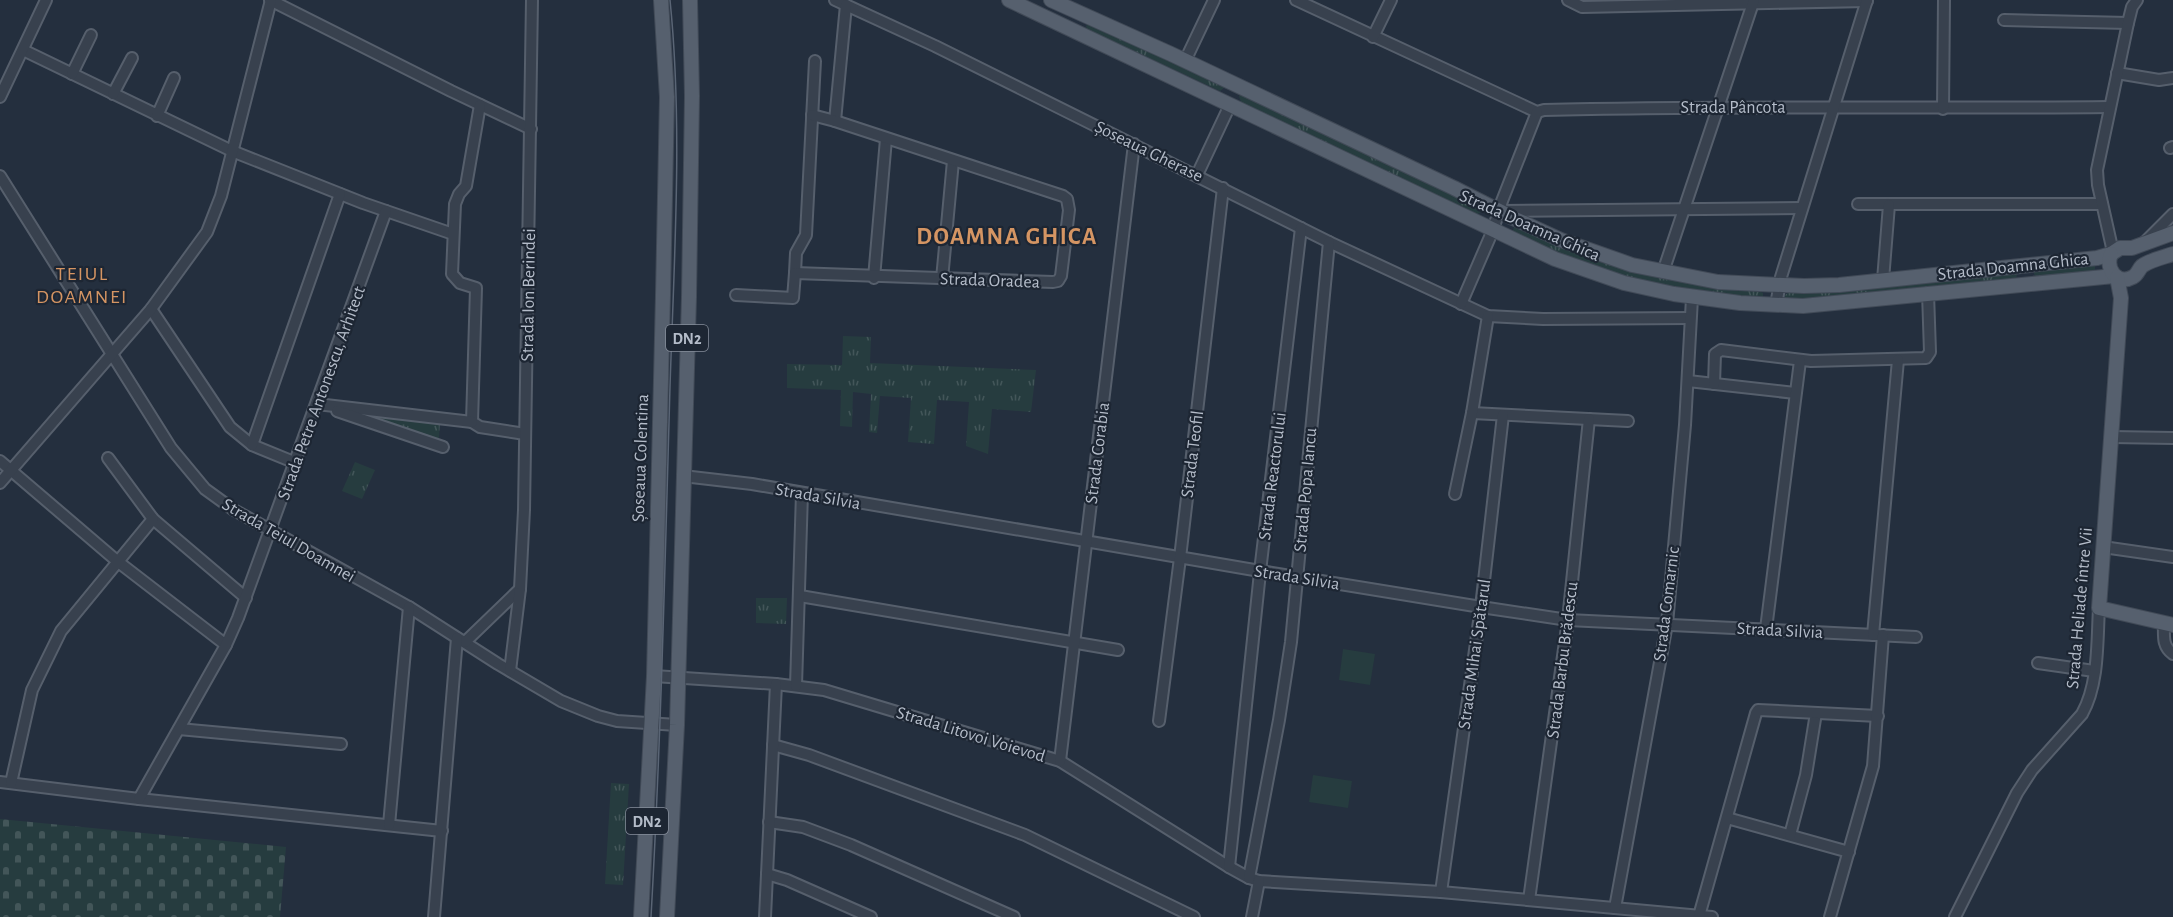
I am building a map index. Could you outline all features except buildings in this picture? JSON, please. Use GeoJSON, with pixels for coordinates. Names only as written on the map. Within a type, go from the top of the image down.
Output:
{"type":"FeatureCollection","features":[{"type":"Feature","properties":{"kind":"main road","name":"Șoseaua Colentina"},"geometry":{"type":"LineString","coordinates":[[642,917],[654,676],[667,97],[661,0]]}},
{"type":"Feature","properties":{"kind":"main road","name":"DN2"},"geometry":{"type":"LineString","coordinates":[[667,917],[677,725],[692,96],[690,0]]}},
{"type":"Feature","properties":{"kind":"main road","name":"Strada Doamna Ghica"},"geometry":{"type":"LineString","coordinates":[[1009,0],[1493,230],[1582,270],[1624,283],[1692,298],[1776,305],[1823,304],[2023,283],[2120,277]]}},
{"type":"Feature","properties":{"kind":"main road","name":"Strada Doamna Ghica"},"geometry":{"type":"LineString","coordinates":[[1051,0],[1500,211],[1586,249],[1632,265],[1664,272],[1718,282],[1779,286],[1839,285],[2112,253],[2120,248],[2132,248],[2173,233]]}},
{"type":"Feature","properties":{"kind":"main road"},"geometry":{"type":"LineString","coordinates":[[2120,277],[2137,274],[2141,267],[2140,256],[2132,248]]}},
{"type":"Feature","properties":{"kind":"main road","name":"Strada Doamna Ghica"},"geometry":{"type":"LineString","coordinates":[[2112,253],[2109,266],[2120,277]]}},
{"type":"Feature","properties":{"kind":"main road"},"geometry":{"type":"LineString","coordinates":[[2141,267],[2173,254]]}},
{"type":"Feature","properties":{"kind":"main road"},"geometry":{"type":"LineString","coordinates":[[2022,265],[2023,283]]}},
{"type":"Feature","properties":{"kind":"main road","name":"Strada Heliade între Vii"},"geometry":{"type":"LineString","coordinates":[[2099,608],[2121,298],[2120,277]]}},
{"type":"Feature","properties":{"kind":"main road"},"geometry":{"type":"LineString","coordinates":[[2099,608],[2168,624]]}},
{"type":"Feature","properties":{"kind":"street"},"geometry":{"type":"LineString","coordinates":[[0,98],[46,0]]}},
{"type":"Feature","properties":{"kind":"street"},"geometry":{"type":"LineString","coordinates":[[0,483],[151,309],[207,232],[217,207],[271,0],[531,129]]}},
{"type":"Feature","properties":{"kind":"street"},"geometry":{"type":"LineString","coordinates":[[1185,61],[1214,0]]}},
{"type":"Feature","properties":{"kind":"street","name":"Strada Pâncota"},"geometry":{"type":"LineString","coordinates":[[1296,0],[1537,112],[1718,106],[1943,109],[2109,107]]}},
{"type":"Feature","properties":{"kind":"street"},"geometry":{"type":"LineString","coordinates":[[1373,37],[1391,0]]}},
{"type":"Feature","properties":{"kind":"street"},"geometry":{"type":"LineString","coordinates":[[1568,0],[1582,7],[1867,0],[1802,208],[1779,286],[1776,305]]}},
{"type":"Feature","properties":{"kind":"street"},"geometry":{"type":"LineString","coordinates":[[1943,109],[1944,0]]}},
{"type":"Feature","properties":{"kind":"street"},"geometry":{"type":"LineString","coordinates":[[2112,253],[2097,170],[2128,23],[2132,7],[2137,0]]}},
{"type":"Feature","properties":{"kind":"street"},"geometry":{"type":"LineString","coordinates":[[1664,272],[1753,1]]}},
{"type":"Feature","properties":{"kind":"street","name":"Strada Ion Berindei"},"geometry":{"type":"LineString","coordinates":[[510,671],[520,590],[524,505],[531,129],[529,2]]}},
{"type":"Feature","properties":{"kind":"street"},"geometry":{"type":"LineString","coordinates":[[835,121],[841,2]]}},
{"type":"Feature","properties":{"kind":"street","name":"Șoseaua Gherase"},"geometry":{"type":"LineString","coordinates":[[841,2],[935,46],[1329,242],[1488,316],[1543,319],[1690,318]]}},
{"type":"Feature","properties":{"kind":"street"},"geometry":{"type":"LineString","coordinates":[[2004,20],[2128,23]]}},
{"type":"Feature","properties":{"kind":"street"},"geometry":{"type":"LineString","coordinates":[[72,74],[91,35]]}},
{"type":"Feature","properties":{"kind":"street"},"geometry":{"type":"LineString","coordinates":[[23,50],[232,151],[340,194],[453,234]]}},
{"type":"Feature","properties":{"kind":"street"},"geometry":{"type":"LineString","coordinates":[[113,94],[132,58]]}},
{"type":"Feature","properties":{"kind":"street"},"geometry":{"type":"LineString","coordinates":[[736,295],[793,298],[796,253],[806,235],[815,61]]}},
{"type":"Feature","properties":{"kind":"street"},"geometry":{"type":"LineString","coordinates":[[2117,73],[2159,80],[2173,78]]}},
{"type":"Feature","properties":{"kind":"street"},"geometry":{"type":"LineString","coordinates":[[157,116],[174,78]]}},
{"type":"Feature","properties":{"kind":"street"},"geometry":{"type":"LineString","coordinates":[[472,422],[476,288],[460,283],[452,274],[453,234],[455,204],[459,194],[466,186],[480,105]]}},
{"type":"Feature","properties":{"kind":"street"},"geometry":{"type":"LineString","coordinates":[[1197,175],[1230,105]]}},
{"type":"Feature","properties":{"kind":"street"},"geometry":{"type":"LineString","coordinates":[[1461,304],[1493,230],[1537,112]]}},
{"type":"Feature","properties":{"kind":"street","name":"Strada Oradea"},"geometry":{"type":"LineString","coordinates":[[795,273],[874,278],[1058,281],[1061,276],[1070,210],[1067,199],[1063,196],[812,115]]}},
{"type":"Feature","properties":{"kind":"street"},"geometry":{"type":"LineString","coordinates":[[874,278],[886,139]]}},
{"type":"Feature","properties":{"kind":"street","name":"Strada Corabia"},"geometry":{"type":"LineString","coordinates":[[1060,761],[1134,144]]}},
{"type":"Feature","properties":{"kind":"street"},"geometry":{"type":"LineString","coordinates":[[942,279],[953,161]]}},
{"type":"Feature","properties":{"kind":"street","name":"Strada Teiul Doamnei"},"geometry":{"type":"LineString","coordinates":[[0,176],[171,448],[192,476],[219,500],[270,532],[409,607],[561,701],[617,721],[677,725]]}},
{"type":"Feature","properties":{"kind":"street","name":"Strada Teofil"},"geometry":{"type":"LineString","coordinates":[[1159,721],[1223,188]]}},
{"type":"Feature","properties":{"kind":"street"},"geometry":{"type":"LineString","coordinates":[[252,446],[340,194]]}},
{"type":"Feature","properties":{"kind":"street"},"geometry":{"type":"LineString","coordinates":[[1858,204],[2102,204]]}},
{"type":"Feature","properties":{"kind":"street"},"geometry":{"type":"LineString","coordinates":[[1883,280],[1889,205]]}},
{"type":"Feature","properties":{"kind":"street"},"geometry":{"type":"LineString","coordinates":[[1500,211],[1802,208]]}},
{"type":"Feature","properties":{"kind":"street","name":"Strada Petre Antonescu, Arhitect"},"geometry":{"type":"LineString","coordinates":[[139,799],[226,645],[246,598],[386,211]]}},
{"type":"Feature","properties":{"kind":"street"},"geometry":{"type":"LineString","coordinates":[[2145,242],[2173,214]]}},
{"type":"Feature","properties":{"kind":"street","name":"Strada Reactorului"},"geometry":{"type":"LineString","coordinates":[[1229,867],[1260,571],[1301,228]]}},
{"type":"Feature","properties":{"kind":"street","name":"Strada Popa Iancu"},"geometry":{"type":"LineString","coordinates":[[1252,917],[1254,880],[1285,682],[1297,577],[1329,242]]}},
{"type":"Feature","properties":{"kind":"street"},"geometry":{"type":"LineString","coordinates":[[1714,384],[1717,351],[1800,361],[1923,359],[1930,355],[1928,293]]}},
{"type":"Feature","properties":{"kind":"street","name":"Strada Comarnic"},"geometry":{"type":"LineString","coordinates":[[1615,908],[1667,624],[1688,381],[1692,298]]}},
{"type":"Feature","properties":{"kind":"street"},"geometry":{"type":"LineString","coordinates":[[151,309],[230,427],[252,446],[296,463]]}},
{"type":"Feature","properties":{"kind":"street"},"geometry":{"type":"LineString","coordinates":[[1455,494],[1472,413],[1488,316]]}},
{"type":"Feature","properties":{"kind":"street"},"geometry":{"type":"LineString","coordinates":[[1830,917],[1871,778],[1878,716],[1878,635],[1898,360]]}},
{"type":"Feature","properties":{"kind":"street"},"geometry":{"type":"LineString","coordinates":[[1766,630],[1800,361]]}},
{"type":"Feature","properties":{"kind":"street"},"geometry":{"type":"LineString","coordinates":[[1688,381],[1796,393]]}},
{"type":"Feature","properties":{"kind":"street"},"geometry":{"type":"LineString","coordinates":[[317,404],[472,422],[480,428],[525,434]]}},
{"type":"Feature","properties":{"kind":"street"},"geometry":{"type":"LineString","coordinates":[[317,404],[443,447]]}},
{"type":"Feature","properties":{"kind":"street"},"geometry":{"type":"LineString","coordinates":[[1472,413],[1628,421]]}},
{"type":"Feature","properties":{"kind":"street","name":"Strada Mihai Spătarul"},"geometry":{"type":"LineString","coordinates":[[1441,892],[1480,608],[1503,415]]}},
{"type":"Feature","properties":{"kind":"street","name":"Strada Barbu Brădescu"},"geometry":{"type":"LineString","coordinates":[[1529,900],[1568,620],[1589,419]]}},
{"type":"Feature","properties":{"kind":"street"},"geometry":{"type":"LineString","coordinates":[[2111,437],[2173,438]]}},
{"type":"Feature","properties":{"kind":"street"},"geometry":{"type":"LineString","coordinates":[[108,458],[153,519],[246,598]]}},
{"type":"Feature","properties":{"kind":"street"},"geometry":{"type":"LineString","coordinates":[[0,461],[117,561],[226,645]]}},
{"type":"Feature","properties":{"kind":"street","name":"Strada Silvia"},"geometry":{"type":"LineString","coordinates":[[683,476],[802,493],[1480,608],[1568,620],[1916,637]]}},
{"type":"Feature","properties":{"kind":"street"},"geometry":{"type":"LineString","coordinates":[[796,686],[802,493]]}},
{"type":"Feature","properties":{"kind":"street"},"geometry":{"type":"LineString","coordinates":[[153,519],[61,631],[32,690],[5,782],[139,799],[442,831]]}},
{"type":"Feature","properties":{"kind":"street"},"geometry":{"type":"LineString","coordinates":[[2103,546],[2173,557]]}},
{"type":"Feature","properties":{"kind":"street"},"geometry":{"type":"LineString","coordinates":[[434,917],[453,666],[461,640],[520,590]]}},
{"type":"Feature","properties":{"kind":"street"},"geometry":{"type":"LineString","coordinates":[[800,596],[1118,650]]}},
{"type":"Feature","properties":{"kind":"street"},"geometry":{"type":"LineString","coordinates":[[389,825],[409,607]]}},
{"type":"Feature","properties":{"kind":"street","name":"Strada Heliade între Vii"},"geometry":{"type":"LineString","coordinates":[[1955,917],[2017,792],[2032,770],[2082,714],[2086,706],[2094,671],[2099,608]]}},
{"type":"Feature","properties":{"kind":"street"},"geometry":{"type":"LineString","coordinates":[[2168,624],[2164,642],[2173,654]]}},
{"type":"Feature","properties":{"kind":"street"},"geometry":{"type":"LineString","coordinates":[[2038,663],[2094,671]]}},
{"type":"Feature","properties":{"kind":"street","name":"Strada Litovoi Voievod"},"geometry":{"type":"LineString","coordinates":[[654,676],[776,684],[824,690],[1060,761],[1229,867],[1254,880]]}},
{"type":"Feature","properties":{"kind":"street"},"geometry":{"type":"LineString","coordinates":[[765,917],[776,684]]}},
{"type":"Feature","properties":{"kind":"street"},"geometry":{"type":"LineString","coordinates":[[1699,916],[1756,713],[1762,710],[1878,716]]}},
{"type":"Feature","properties":{"kind":"street"},"geometry":{"type":"LineString","coordinates":[[1790,835],[1806,775],[1816,713]]}},
{"type":"Feature","properties":{"kind":"street"},"geometry":{"type":"LineString","coordinates":[[179,729],[341,744]]}},
{"type":"Feature","properties":{"kind":"street"},"geometry":{"type":"LineString","coordinates":[[773,745],[809,755],[1025,835],[1194,917]]}},
{"type":"Feature","properties":{"kind":"street"},"geometry":{"type":"LineString","coordinates":[[1728,818],[1849,852]]}},
{"type":"Feature","properties":{"kind":"street"},"geometry":{"type":"LineString","coordinates":[[769,822],[802,827],[851,845],[1014,917]]}},
{"type":"Feature","properties":{"kind":"street"},"geometry":{"type":"LineString","coordinates":[[767,874],[787,880],[871,917]]}},
{"type":"Feature","properties":{"kind":"street"},"geometry":{"type":"LineString","coordinates":[[1254,880],[1441,892],[1712,917]]}},
{"type":"Feature","properties":{"kind":"green space"},"geometry":{"type":"Polygon","coordinates":[[[1088,24],[1223,84],[1225,87],[1220,91],[1087,29],[1088,24]]]}},
{"type":"Feature","properties":{"kind":"green space"},"geometry":{"type":"Polygon","coordinates":[[[1243,94],[1479,206],[1480,213],[1475,215],[1241,102],[1239,96],[1243,94]]]}},
{"type":"Feature","properties":{"kind":"green space"},"geometry":{"type":"Polygon","coordinates":[[[1519,225],[1566,249],[1617,267],[1664,277],[1759,291],[1763,293],[1763,297],[1759,299],[1687,292],[1598,270],[1514,234],[1514,227],[1519,225]]]}},
{"type":"Feature","properties":{"kind":"green space"},"geometry":{"type":"Polygon","coordinates":[[[2095,265],[2093,272],[2037,277],[2034,274],[2034,270],[2095,265]]]}},
{"type":"Feature","properties":{"kind":"green space"},"geometry":{"type":"Polygon","coordinates":[[[2016,272],[2017,276],[2014,279],[1810,301],[1785,299],[1785,295],[1789,292],[2016,272]]]}},
{"type":"Feature","properties":{"kind":"green space"},"geometry":{"type":"Polygon","coordinates":[[[843,336],[871,337],[870,363],[1036,370],[1031,412],[992,409],[988,454],[966,446],[969,402],[937,400],[934,444],[908,442],[911,398],[880,396],[877,433],[869,432],[871,394],[853,392],[852,427],[840,426],[841,390],[787,388],[787,364],[842,365],[843,336]]]}},
{"type":"Feature","properties":{"kind":"green space"},"geometry":{"type":"Polygon","coordinates":[[[344,410],[440,422],[439,439],[344,410]]]}},
{"type":"Feature","properties":{"kind":"green space"},"geometry":{"type":"Polygon","coordinates":[[[355,462],[375,470],[362,499],[342,491],[355,462]]]}},
{"type":"Feature","properties":{"kind":"green space"},"geometry":{"type":"Polygon","coordinates":[[[756,598],[787,598],[786,624],[756,623],[756,598]]]}},
{"type":"Feature","properties":{"kind":"green space"},"geometry":{"type":"Polygon","coordinates":[[[1343,649],[1375,654],[1370,685],[1339,680],[1343,649]]]}},
{"type":"Feature","properties":{"kind":"green space"},"geometry":{"type":"Polygon","coordinates":[[[1313,775],[1352,781],[1348,808],[1309,802],[1313,775]]]}},
{"type":"Feature","properties":{"kind":"green space"},"geometry":{"type":"Polygon","coordinates":[[[611,783],[629,784],[623,885],[605,884],[611,783]]]}},
{"type":"Feature","properties":{"kind":"green space"},"geometry":{"type":"Polygon","coordinates":[[[0,819],[286,847],[280,917],[0,917],[0,819]]]}},
{"type":"Feature","properties":{"kind":"tram line"},"geometry":{"type":"LineString","coordinates":[[651,917],[660,718],[677,145],[670,0]]}},
{"type":"Feature","properties":{"kind":"district","name":"DOAMNA GHICA"},"geometry":{"type":"Point","coordinates":[1007,236]}},
{"type":"Feature","properties":{"kind":"district","name":"TEIUL DOAMNEI"},"geometry":{"type":"Point","coordinates":[82,284]}}]}
